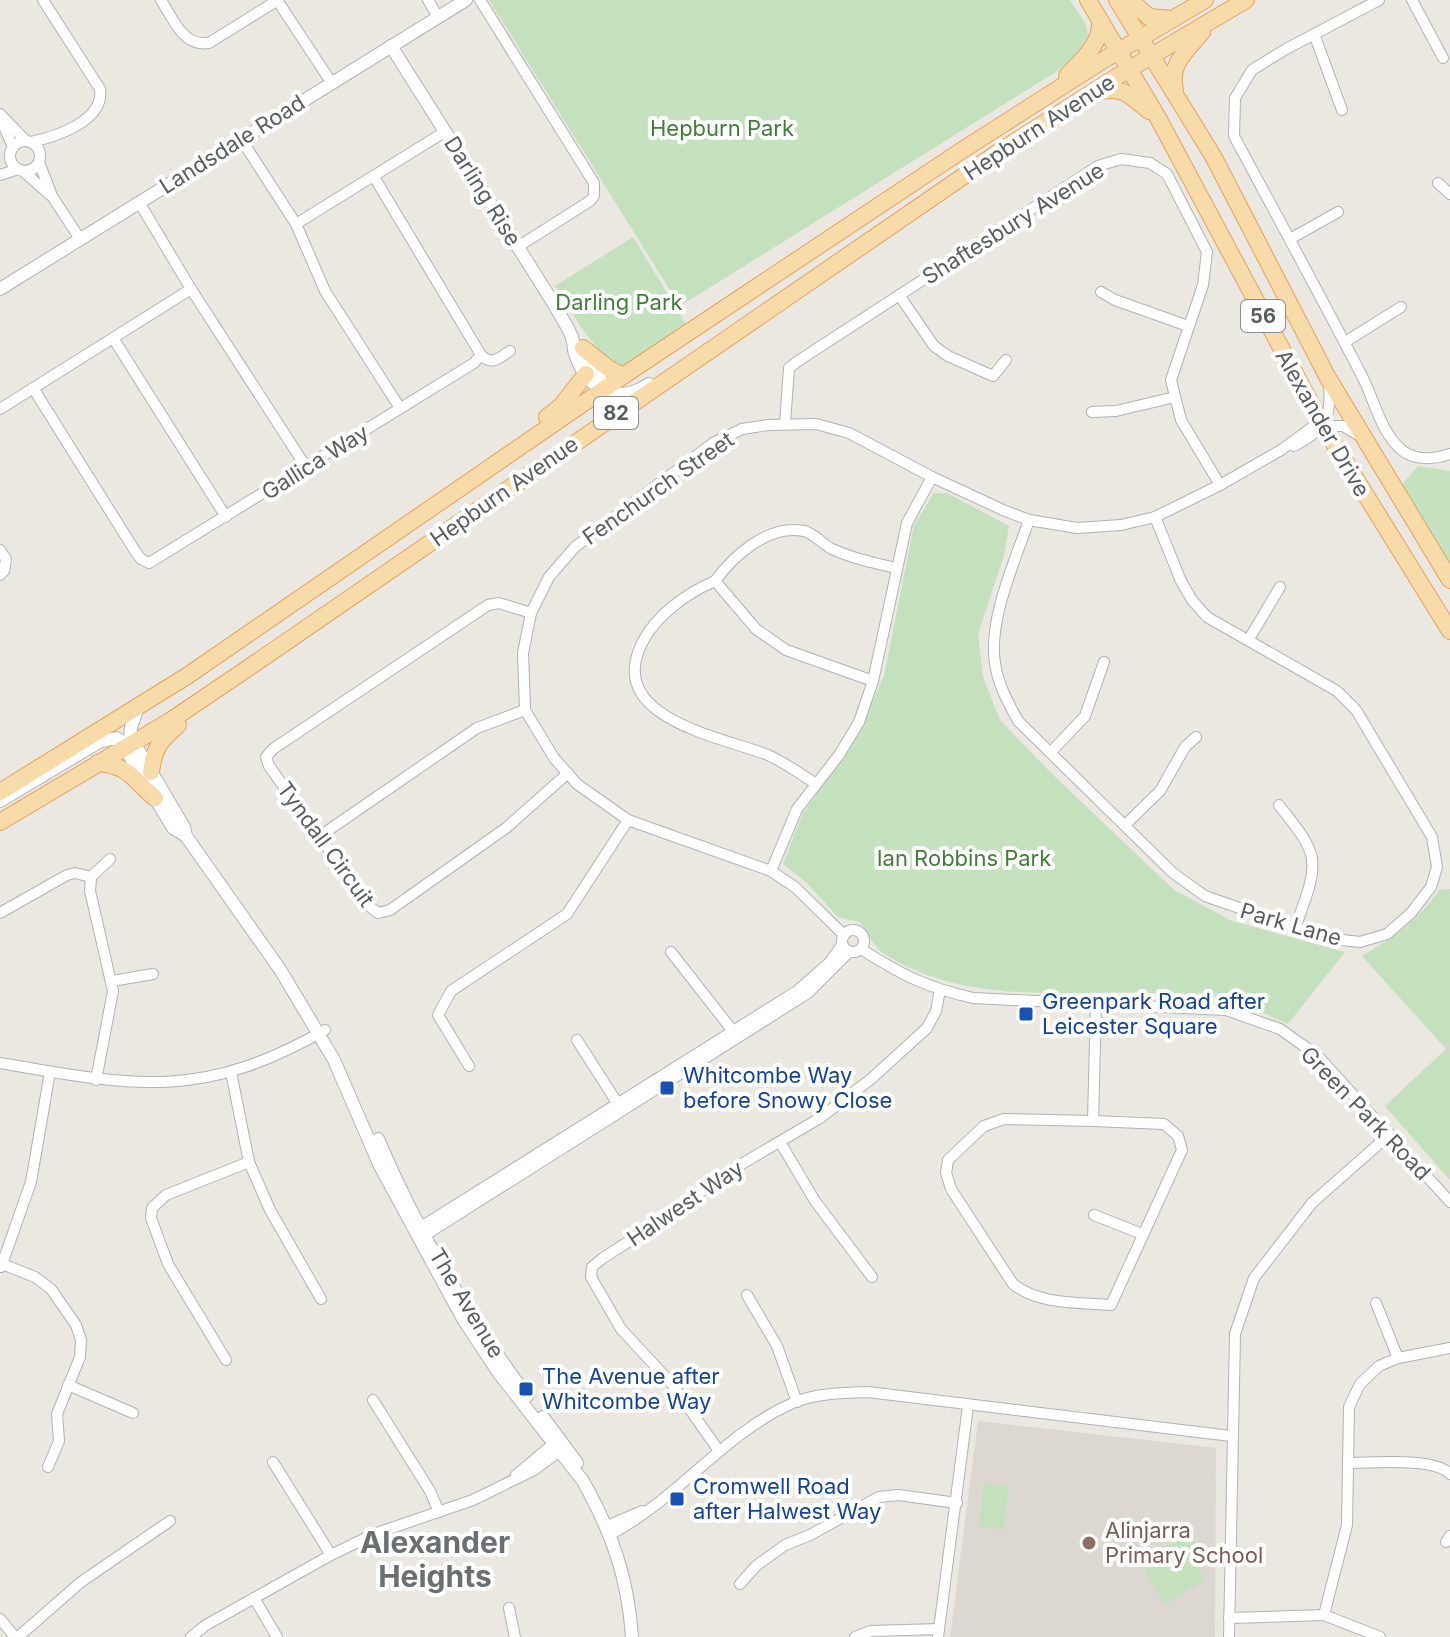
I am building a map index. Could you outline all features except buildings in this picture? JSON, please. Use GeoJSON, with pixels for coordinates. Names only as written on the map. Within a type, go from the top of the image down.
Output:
{"type":"FeatureCollection","features":[{"type":"Feature","properties":{"kind":"main road","name":"Alexander Drive"},"geometry":{"type":"LineString","coordinates":[[1088,0],[1157,116],[1323,426],[1450,631]]}},
{"type":"Feature","properties":{"kind":"main road","name":"Alexander Drive"},"geometry":{"type":"LineString","coordinates":[[1117,0],[1213,156],[1328,378],[1450,580]]}},
{"type":"Feature","properties":{"kind":"main road"},"geometry":{"type":"LineString","coordinates":[[1130,0],[1149,17],[1172,19]]}},
{"type":"Feature","properties":{"kind":"main road","name":"Hepburn Avenue"},"geometry":{"type":"LineString","coordinates":[[0,792],[138,707],[623,376],[1055,90],[1205,0]]}},
{"type":"Feature","properties":{"kind":"main road","name":"Hepburn Avenue"},"geometry":{"type":"LineString","coordinates":[[0,822],[130,745],[257,662],[1000,151],[1129,69],[1246,0]]}},
{"type":"Feature","properties":{"kind":"main road"},"geometry":{"type":"LineString","coordinates":[[1055,90],[1096,44],[1100,37],[1100,21]]}},
{"type":"Feature","properties":{"kind":"main road"},"geometry":{"type":"LineString","coordinates":[[1175,92],[1175,65],[1210,21]]}},
{"type":"Feature","properties":{"kind":"main road"},"geometry":{"type":"LineString","coordinates":[[1091,93],[1110,89],[1125,91],[1157,116]]}},
{"type":"Feature","properties":{"kind":"main road"},"geometry":{"type":"LineString","coordinates":[[1233,257],[1247,242],[1259,245]]}},
{"type":"Feature","properties":{"kind":"main road"},"geometry":{"type":"LineString","coordinates":[[578,342],[608,368],[623,376]]}},
{"type":"Feature","properties":{"kind":"main road"},"geometry":{"type":"LineString","coordinates":[[472,480],[485,465],[561,406],[586,374]]}},
{"type":"Feature","properties":{"kind":"main road"},"geometry":{"type":"LineString","coordinates":[[151,772],[153,752],[165,736],[229,691],[250,674],[257,662]]}},
{"type":"Feature","properties":{"kind":"main road"},"geometry":{"type":"LineString","coordinates":[[98,763],[117,765],[126,770],[155,798]]}},
{"type":"Feature","properties":{"kind":"street"},"geometry":{"type":"LineString","coordinates":[[0,166],[12,152],[28,141],[67,129],[93,114],[100,103],[100,89],[43,0]]}},
{"type":"Feature","properties":{"kind":"street"},"geometry":{"type":"LineString","coordinates":[[161,0],[184,37],[203,44],[278,0],[331,82]]}},
{"type":"Feature","properties":{"kind":"street"},"geometry":{"type":"LineString","coordinates":[[428,0],[438,17]]}},
{"type":"Feature","properties":{"kind":"street","name":"Landsdale Road"},"geometry":{"type":"LineString","coordinates":[[0,289],[466,0]]}},
{"type":"Feature","properties":{"kind":"street"},"geometry":{"type":"LineString","coordinates":[[480,0],[594,183],[595,190],[590,201],[519,246]]}},
{"type":"Feature","properties":{"kind":"street"},"geometry":{"type":"LineString","coordinates":[[1379,0],[1252,70],[1235,98],[1234,136],[1345,342],[1389,436],[1414,456],[1435,459],[1450,454]]}},
{"type":"Feature","properties":{"kind":"street"},"geometry":{"type":"LineString","coordinates":[[1412,0],[1443,58]]}},
{"type":"Feature","properties":{"kind":"street"},"geometry":{"type":"LineString","coordinates":[[1314,34],[1342,110]]}},
{"type":"Feature","properties":{"kind":"street","name":"Darling Rise"},"geometry":{"type":"LineString","coordinates":[[391,46],[602,381],[604,421]]}},
{"type":"Feature","properties":{"kind":"street"},"geometry":{"type":"LineString","coordinates":[[0,115],[38,148],[52,196],[80,239]]}},
{"type":"Feature","properties":{"kind":"street"},"geometry":{"type":"LineString","coordinates":[[0,115],[20,170],[52,196]]}},
{"type":"Feature","properties":{"kind":"street"},"geometry":{"type":"LineString","coordinates":[[0,175],[32,169],[67,129]]}},
{"type":"Feature","properties":{"kind":"street"},"geometry":{"type":"LineString","coordinates":[[296,224],[446,131]]}},
{"type":"Feature","properties":{"kind":"street"},"geometry":{"type":"LineString","coordinates":[[241,139],[296,224],[325,291],[400,408]]}},
{"type":"Feature","properties":{"kind":"street","name":"Shaftesbury Avenue"},"geometry":{"type":"LineString","coordinates":[[785,423],[789,368],[1098,166],[1121,159],[1150,163],[1167,174],[1207,252],[1203,285],[1171,380],[1181,420],[1220,485]]}},
{"type":"Feature","properties":{"kind":"street"},"geometry":{"type":"LineString","coordinates":[[374,177],[481,355],[493,362],[510,351]]}},
{"type":"Feature","properties":{"kind":"street"},"geometry":{"type":"LineString","coordinates":[[1438,183],[1450,194]]}},
{"type":"Feature","properties":{"kind":"street"},"geometry":{"type":"LineString","coordinates":[[139,202],[306,467]]}},
{"type":"Feature","properties":{"kind":"street"},"geometry":{"type":"LineString","coordinates":[[1290,239],[1338,212]]}},
{"type":"Feature","properties":{"kind":"street"},"geometry":{"type":"LineString","coordinates":[[0,409],[191,289]]}},
{"type":"Feature","properties":{"kind":"street"},"geometry":{"type":"LineString","coordinates":[[1101,292],[1188,326]]}},
{"type":"Feature","properties":{"kind":"street"},"geometry":{"type":"LineString","coordinates":[[899,295],[934,346],[948,356],[993,376],[1006,360]]}},
{"type":"Feature","properties":{"kind":"street"},"geometry":{"type":"LineString","coordinates":[[1345,342],[1401,307]]}},
{"type":"Feature","properties":{"kind":"street"},"geometry":{"type":"LineString","coordinates":[[604,390],[629,395],[716,338],[734,328],[743,328]]}},
{"type":"Feature","properties":{"kind":"street"},"geometry":{"type":"LineString","coordinates":[[113,338],[226,517]]}},
{"type":"Feature","properties":{"kind":"street","name":"Darling Rise"},"geometry":{"type":"LineString","coordinates":[[578,342],[575,353],[586,374],[594,386],[604,390]]}},
{"type":"Feature","properties":{"kind":"street","name":"Gallica Way"},"geometry":{"type":"LineString","coordinates":[[33,388],[141,559],[149,563],[474,363],[481,355]]}},
{"type":"Feature","properties":{"kind":"street"},"geometry":{"type":"LineString","coordinates":[[1328,378],[1330,401],[1323,426],[1343,426],[1363,438]]}},
{"type":"Feature","properties":{"kind":"street"},"geometry":{"type":"LineString","coordinates":[[1092,412],[1116,411],[1175,397]]}},
{"type":"Feature","properties":{"kind":"street","name":"Fenchurch Street"},"geometry":{"type":"LineString","coordinates":[[861,949],[864,942],[860,933],[850,931],[845,944],[795,887],[771,871],[628,820],[577,784],[554,758],[525,710],[523,653],[531,613],[549,577],[575,547],[701,452],[742,429],[785,423],[816,424],[849,433],[932,477],[1029,520],[1077,528],[1121,525],[1155,517],[1220,485],[1281,450],[1314,426],[1323,426]]}},
{"type":"Feature","properties":{"kind":"street"},"geometry":{"type":"LineString","coordinates":[[771,871],[797,809],[839,755],[859,722],[873,681],[907,523],[932,477]]}},
{"type":"Feature","properties":{"kind":"street","name":"Park Lane"},"geometry":{"type":"LineString","coordinates":[[1029,520],[995,626],[994,662],[1002,691],[1018,721],[1173,873],[1205,896],[1325,938],[1360,942],[1387,934],[1411,913],[1431,887],[1437,867],[1432,837],[1356,710],[1337,691],[1207,617],[1192,600],[1155,517]]}},
{"type":"Feature","properties":{"kind":"street"},"geometry":{"type":"LineString","coordinates":[[815,783],[771,757],[679,723],[656,711],[636,687],[635,657],[653,625],[700,588],[715,581],[728,563],[759,540],[782,531],[806,531],[829,547],[854,558],[896,568]]}},
{"type":"Feature","properties":{"kind":"street"},"geometry":{"type":"LineString","coordinates":[[0,550],[6,559],[2,573]]}},
{"type":"Feature","properties":{"kind":"street"},"geometry":{"type":"LineString","coordinates":[[715,581],[756,629],[786,650],[873,681]]}},
{"type":"Feature","properties":{"kind":"street"},"geometry":{"type":"LineString","coordinates":[[1249,639],[1280,587]]}},
{"type":"Feature","properties":{"kind":"street","name":"Tyndall Circuit"},"geometry":{"type":"LineString","coordinates":[[531,613],[499,603],[488,605],[273,749],[266,757],[269,766],[369,906],[378,913],[390,910],[506,828],[568,773]]}},
{"type":"Feature","properties":{"kind":"street"},"geometry":{"type":"LineString","coordinates":[[1051,752],[1085,716],[1104,662]]}},
{"type":"Feature","properties":{"kind":"street"},"geometry":{"type":"LineString","coordinates":[[0,801],[99,742],[116,738],[130,745],[131,727],[138,707]]}},
{"type":"Feature","properties":{"kind":"street"},"geometry":{"type":"LineString","coordinates":[[320,836],[477,728],[525,710]]}},
{"type":"Feature","properties":{"kind":"street"},"geometry":{"type":"LineString","coordinates":[[1125,825],[1160,791],[1185,747],[1196,737]]}},
{"type":"Feature","properties":{"kind":"street","name":"The Avenue"},"geometry":{"type":"LineString","coordinates":[[186,836],[173,828],[129,755],[130,745],[139,751],[184,827],[186,836],[281,971],[295,983],[420,1233],[484,1338],[559,1445],[597,1490],[632,1575],[641,1637]]}},
{"type":"Feature","properties":{"kind":"street"},"geometry":{"type":"LineString","coordinates":[[1279,805],[1308,847],[1312,859],[1311,877],[1296,926]]}},
{"type":"Feature","properties":{"kind":"street"},"geometry":{"type":"LineString","coordinates":[[469,1066],[438,1015],[451,991],[567,914],[628,820]]}},
{"type":"Feature","properties":{"kind":"street"},"geometry":{"type":"LineString","coordinates":[[96,1080],[112,981],[90,891],[91,877],[110,859]]}},
{"type":"Feature","properties":{"kind":"street"},"geometry":{"type":"LineString","coordinates":[[0,913],[67,875],[75,873],[91,877]]}},
{"type":"Feature","properties":{"kind":"street"},"geometry":{"type":"LineString","coordinates":[[420,1233],[735,1034],[812,980],[845,944],[861,949]]}},
{"type":"Feature","properties":{"kind":"street","name":"Green Park Road"},"geometry":{"type":"LineString","coordinates":[[861,949],[909,979],[973,998],[1226,1010],[1280,1029],[1318,1056],[1450,1202]]}},
{"type":"Feature","properties":{"kind":"street"},"geometry":{"type":"LineString","coordinates":[[671,952],[735,1034]]}},
{"type":"Feature","properties":{"kind":"street"},"geometry":{"type":"LineString","coordinates":[[112,981],[153,974]]}},
{"type":"Feature","properties":{"kind":"street","name":"Halwest Way"},"geometry":{"type":"LineString","coordinates":[[719,1451],[672,1384],[621,1329],[591,1277],[592,1267],[679,1209],[716,1179],[820,1118],[871,1079],[927,1028],[936,1011],[940,990]]}},
{"type":"Feature","properties":{"kind":"street"},"geometry":{"type":"LineString","coordinates":[[1093,1121],[1096,1003]]}},
{"type":"Feature","properties":{"kind":"street"},"geometry":{"type":"LineString","coordinates":[[0,1063],[96,1080],[165,1083],[231,1072],[274,1057],[321,1032]]}},
{"type":"Feature","properties":{"kind":"street"},"geometry":{"type":"LineString","coordinates":[[577,1040],[621,1108]]}},
{"type":"Feature","properties":{"kind":"street"},"geometry":{"type":"LineString","coordinates":[[48,1467],[59,1441],[57,1414],[80,1357],[81,1340],[76,1325],[51,1289],[35,1277],[1,1267],[31,1182],[50,1072]]}},
{"type":"Feature","properties":{"kind":"street"},"geometry":{"type":"LineString","coordinates":[[231,1072],[249,1162],[270,1210],[321,1299]]}},
{"type":"Feature","properties":{"kind":"street"},"geometry":{"type":"LineString","coordinates":[[1004,1119],[1093,1121],[1164,1124],[1178,1136],[1182,1150],[1111,1305],[1041,1299],[1024,1293],[1013,1284],[951,1189],[946,1173],[948,1160],[984,1126],[1004,1119]]}},
{"type":"Feature","properties":{"kind":"street"},"geometry":{"type":"LineString","coordinates":[[1229,1637],[1235,1334],[1254,1278],[1312,1203],[1390,1134]]}},
{"type":"Feature","properties":{"kind":"street"},"geometry":{"type":"LineString","coordinates":[[780,1142],[815,1201],[872,1277]]}},
{"type":"Feature","properties":{"kind":"street"},"geometry":{"type":"LineString","coordinates":[[226,1360],[172,1271],[151,1218],[152,1208],[166,1195],[249,1162]]}},
{"type":"Feature","properties":{"kind":"street"},"geometry":{"type":"LineString","coordinates":[[1094,1215],[1142,1234]]}},
{"type":"Feature","properties":{"kind":"street"},"geometry":{"type":"LineString","coordinates":[[747,1295],[777,1346],[797,1402]]}},
{"type":"Feature","properties":{"kind":"street"},"geometry":{"type":"LineString","coordinates":[[1376,1303],[1398,1358]]}},
{"type":"Feature","properties":{"kind":"street"},"geometry":{"type":"LineString","coordinates":[[1324,1615],[1347,1525],[1349,1407],[1360,1384],[1379,1366],[1398,1358],[1450,1348]]}},
{"type":"Feature","properties":{"kind":"street"},"geometry":{"type":"LineString","coordinates":[[68,1385],[133,1413]]}},
{"type":"Feature","properties":{"kind":"street"},"geometry":{"type":"LineString","coordinates":[[613,1529],[649,1509],[690,1479],[719,1451],[765,1419],[797,1402],[831,1394],[868,1392],[1231,1436]]}},
{"type":"Feature","properties":{"kind":"street"},"geometry":{"type":"LineString","coordinates":[[373,1400],[430,1491],[439,1512]]}},
{"type":"Feature","properties":{"kind":"street"},"geometry":{"type":"LineString","coordinates":[[855,1637],[871,1631],[939,1633],[968,1406]]}},
{"type":"Feature","properties":{"kind":"street"},"geometry":{"type":"LineString","coordinates":[[191,1637],[206,1625],[374,1534],[473,1500],[534,1470],[559,1445]]}},
{"type":"Feature","properties":{"kind":"street"},"geometry":{"type":"LineString","coordinates":[[273,1462],[331,1555]]}},
{"type":"Feature","properties":{"kind":"street"},"geometry":{"type":"LineString","coordinates":[[1349,1463],[1432,1464],[1446,1469],[1450,1474]]}},
{"type":"Feature","properties":{"kind":"street"},"geometry":{"type":"LineString","coordinates":[[740,1584],[756,1566],[785,1545],[810,1535],[879,1497],[898,1495],[957,1503]]}},
{"type":"Feature","properties":{"kind":"street"},"geometry":{"type":"LineString","coordinates":[[0,1619],[16,1637],[81,1582],[170,1521]]}},
{"type":"Feature","properties":{"kind":"street","name":"The Avenue"},"geometry":{"type":"LineString","coordinates":[[613,1529],[632,1637]]}},
{"type":"Feature","properties":{"kind":"street"},"geometry":{"type":"LineString","coordinates":[[254,1598],[277,1637]]}},
{"type":"Feature","properties":{"kind":"street"},"geometry":{"type":"LineString","coordinates":[[509,1608],[515,1637]]}},
{"type":"Feature","properties":{"kind":"street"},"geometry":{"type":"LineString","coordinates":[[1229,1618],[1324,1615],[1380,1637]]}},
{"type":"Feature","properties":{"kind":"shaded area","name":"Alinjarra Primary School"},"geometry":{"type":"Polygon","coordinates":[[[978,1421],[1216,1448],[1215,1637],[950,1637],[978,1421]]]}},
{"type":"Feature","properties":{"kind":"green space","name":"Hepburn Park"},"geometry":{"type":"Polygon","coordinates":[[[489,0],[1070,0],[1085,23],[1090,40],[1075,60],[680,306],[489,0]]]}},
{"type":"Feature","properties":{"kind":"green space","name":"Darling Park"},"geometry":{"type":"Polygon","coordinates":[[[633,237],[686,324],[621,368],[592,341],[555,286],[633,237]]]}},
{"type":"Feature","properties":{"kind":"green space"},"geometry":{"type":"Polygon","coordinates":[[[1418,466],[1450,471],[1450,568],[1399,488],[1418,466]]]}},
{"type":"Feature","properties":{"kind":"green space","name":"Ian Robbins Park"},"geometry":{"type":"Polygon","coordinates":[[[934,493],[947,493],[1009,526],[1004,555],[978,634],[983,677],[1000,720],[1174,890],[1232,921],[1345,952],[1288,1024],[1226,999],[1184,994],[1009,991],[966,986],[925,974],[882,952],[860,922],[838,917],[806,882],[783,864],[803,813],[854,742],[884,676],[914,525],[934,493]]]}},
{"type":"Feature","properties":{"kind":"green space"},"geometry":{"type":"Polygon","coordinates":[[[1450,889],[1450,1180],[1385,1106],[1446,1049],[1362,956],[1404,928],[1439,890],[1450,889]]]}},
{"type":"Feature","properties":{"kind":"green space"},"geometry":{"type":"Polygon","coordinates":[[[984,1484],[1009,1486],[1003,1530],[979,1526],[984,1484]]]}},
{"type":"Feature","properties":{"kind":"green space"},"geometry":{"type":"Polygon","coordinates":[[[1182,1524],[1200,1554],[1192,1559],[1205,1580],[1165,1604],[1140,1563],[1179,1539],[1174,1529],[1182,1524]]]}},
{"type":"Feature","properties":{"kind":"place","name":"Greenpark Road after Leicester Square"},"geometry":{"type":"Point","coordinates":[1026,1014]}},
{"type":"Feature","properties":{"kind":"place","name":"Whitcombe Way before Snowy Close"},"geometry":{"type":"Point","coordinates":[667,1088]}},
{"type":"Feature","properties":{"kind":"place","name":"The Avenue after Whitcombe Way"},"geometry":{"type":"Point","coordinates":[526,1389]}},
{"type":"Feature","properties":{"kind":"place","name":"Cromwell Road after Halwest Way"},"geometry":{"type":"Point","coordinates":[677,1499]}},
{"type":"Feature","properties":{"kind":"place","name":"Alinjarra Primary School"},"geometry":{"type":"Point","coordinates":[1089,1543]}},
{"type":"Feature","properties":{"kind":"district","name":"Alexander Heights"},"geometry":{"type":"Point","coordinates":[435,1560]}}]}
